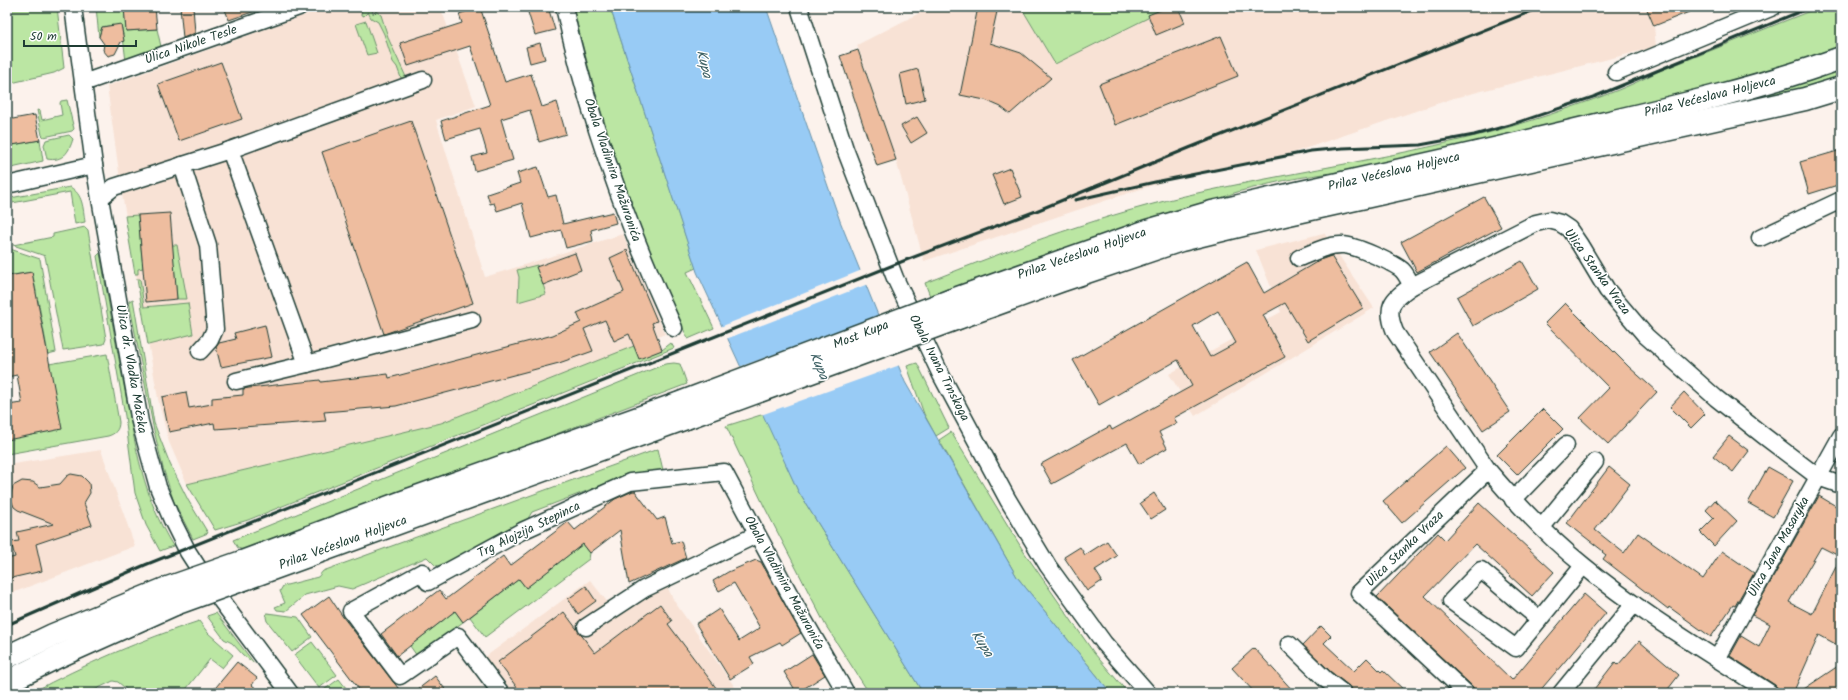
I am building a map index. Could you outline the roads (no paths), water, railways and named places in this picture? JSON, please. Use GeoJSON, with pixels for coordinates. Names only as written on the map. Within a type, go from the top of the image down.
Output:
{"type":"FeatureCollection","features":[{"type":"Feature","properties":{"kind":"highway","name":"Prilaz Većeslava Holjevca"},"geometry":{"type":"LineString","coordinates":[[955,309],[1174,222],[1220,210],[1522,143],[1723,95],[1797,74],[1841,58]]}},
{"type":"Feature","properties":{"kind":"highway","name":"Prilaz Većeslava Holjevca"},"geometry":{"type":"LineString","coordinates":[[955,309],[1060,281],[1188,238],[1300,211],[1785,104],[1841,88]]}},
{"type":"Feature","properties":{"kind":"highway","name":"Most Kupa"},"geometry":{"type":"LineString","coordinates":[[683,410],[955,309]]}},
{"type":"Feature","properties":{"kind":"highway","name":"Prilaz Većeslava Holjevca"},"geometry":{"type":"LineString","coordinates":[[7,657],[52,635],[170,597],[683,410]]}},
{"type":"Feature","properties":{"kind":"highway","name":"Prilaz Većeslava Holjevca"},"geometry":{"type":"LineString","coordinates":[[7,682],[170,597]]}},
{"type":"Feature","properties":{"kind":"street","name":"Ulica dr. Vladka Mačeka"},"geometry":{"type":"LineString","coordinates":[[73,7],[94,166],[140,422],[158,487],[178,533],[208,583],[290,693]]}},
{"type":"Feature","properties":{"kind":"street","name":"Ulica Nikole Tesle"},"geometry":{"type":"LineString","coordinates":[[83,84],[299,7]]}},
{"type":"Feature","properties":{"kind":"street","name":"Obala Vladimira Mažuranića"},"geometry":{"type":"LineString","coordinates":[[564,7],[570,35],[596,126],[624,208],[649,273],[674,328]]}},
{"type":"Feature","properties":{"kind":"street","name":"Obala Ivana Trnskoga"},"geometry":{"type":"LineString","coordinates":[[799,7],[845,149],[895,278],[941,375],[1008,500],[1048,566],[1104,644],[1148,693]]}},
{"type":"Feature","properties":{"kind":"street"},"geometry":{"type":"LineString","coordinates":[[1616,72],[1773,7]]}},
{"type":"Feature","properties":{"kind":"street"},"geometry":{"type":"LineString","coordinates":[[100,198],[114,187],[160,177],[182,165],[230,150],[423,80]]}},
{"type":"Feature","properties":{"kind":"street"},"geometry":{"type":"LineString","coordinates":[[230,150],[308,364]]}},
{"type":"Feature","properties":{"kind":"street"},"geometry":{"type":"LineString","coordinates":[[182,165],[204,253],[215,330],[210,340],[200,351]]}},
{"type":"Feature","properties":{"kind":"street"},"geometry":{"type":"LineString","coordinates":[[7,185],[94,166]]}},
{"type":"Feature","properties":{"kind":"street"},"geometry":{"type":"LineString","coordinates":[[1760,238],[1841,200]]}},
{"type":"Feature","properties":{"kind":"street","name":"Ulica Stanka Vraza"},"geometry":{"type":"LineString","coordinates":[[1634,604],[1583,566],[1513,500],[1488,470],[1395,332],[1390,312],[1391,304],[1396,296],[1412,286],[1536,223],[1549,220],[1560,224],[1569,229],[1607,290],[1646,336],[1716,398],[1818,477],[1841,485]]}},
{"type":"Feature","properties":{"kind":"street"},"geometry":{"type":"LineString","coordinates":[[1299,258],[1327,247],[1343,245],[1354,247],[1396,265],[1404,272],[1412,286]]}},
{"type":"Feature","properties":{"kind":"street"},"geometry":{"type":"LineString","coordinates":[[236,381],[308,364],[472,320]]}},
{"type":"Feature","properties":{"kind":"street","name":"Ulica Jana Masaryka"},"geometry":{"type":"LineString","coordinates":[[1717,659],[1841,436]]}},
{"type":"Feature","properties":{"kind":"street"},"geometry":{"type":"LineString","coordinates":[[1513,500],[1566,445]]}},
{"type":"Feature","properties":{"kind":"street"},"geometry":{"type":"LineString","coordinates":[[1542,527],[1596,462]]}},
{"type":"Feature","properties":{"kind":"street","name":"Ulica Stanka Vraza"},"geometry":{"type":"LineString","coordinates":[[1466,693],[1359,593],[1488,470]]}},
{"type":"Feature","properties":{"kind":"street","name":"Obala Vladimira Mažuranića"},"geometry":{"type":"LineString","coordinates":[[724,472],[756,535],[846,693]]}},
{"type":"Feature","properties":{"kind":"street","name":"Trg Alojzija Stepinca"},"geometry":{"type":"LineString","coordinates":[[501,693],[458,636],[400,676],[351,611],[422,572],[428,582],[522,531],[630,482],[724,472]]}},
{"type":"Feature","properties":{"kind":"street"},"geometry":{"type":"LineString","coordinates":[[586,628],[644,589],[756,535]]}},
{"type":"Feature","properties":{"kind":"street"},"geometry":{"type":"LineString","coordinates":[[1539,619],[1481,570],[1451,601],[1516,648],[1583,566]]}},
{"type":"Feature","properties":{"kind":"street"},"geometry":{"type":"LineString","coordinates":[[1561,693],[1634,604],[1770,693]]}},
{"type":"Feature","properties":{"kind":"street"},"geometry":{"type":"LineString","coordinates":[[1289,644],[1325,679],[1343,693]]}},
{"type":"Feature","properties":{"kind":"water","name":"Kupa"},"geometry":{"type":"Polygon","coordinates":[[[610,7],[766,7],[840,221],[905,382],[1017,577],[1111,693],[923,693],[798,491],[697,272],[610,7]]]}},
{"type":"Feature","properties":{"kind":"railway"},"geometry":{"type":"LineString","coordinates":[[7,625],[145,565],[906,260],[1036,211],[1189,148],[1542,7]]}},
{"type":"Feature","properties":{"kind":"railway"},"geometry":{"type":"LineString","coordinates":[[1075,200],[1155,182],[1311,151],[1343,148],[1420,145],[1474,135],[1510,125],[1596,96],[1811,7]]}}]}
